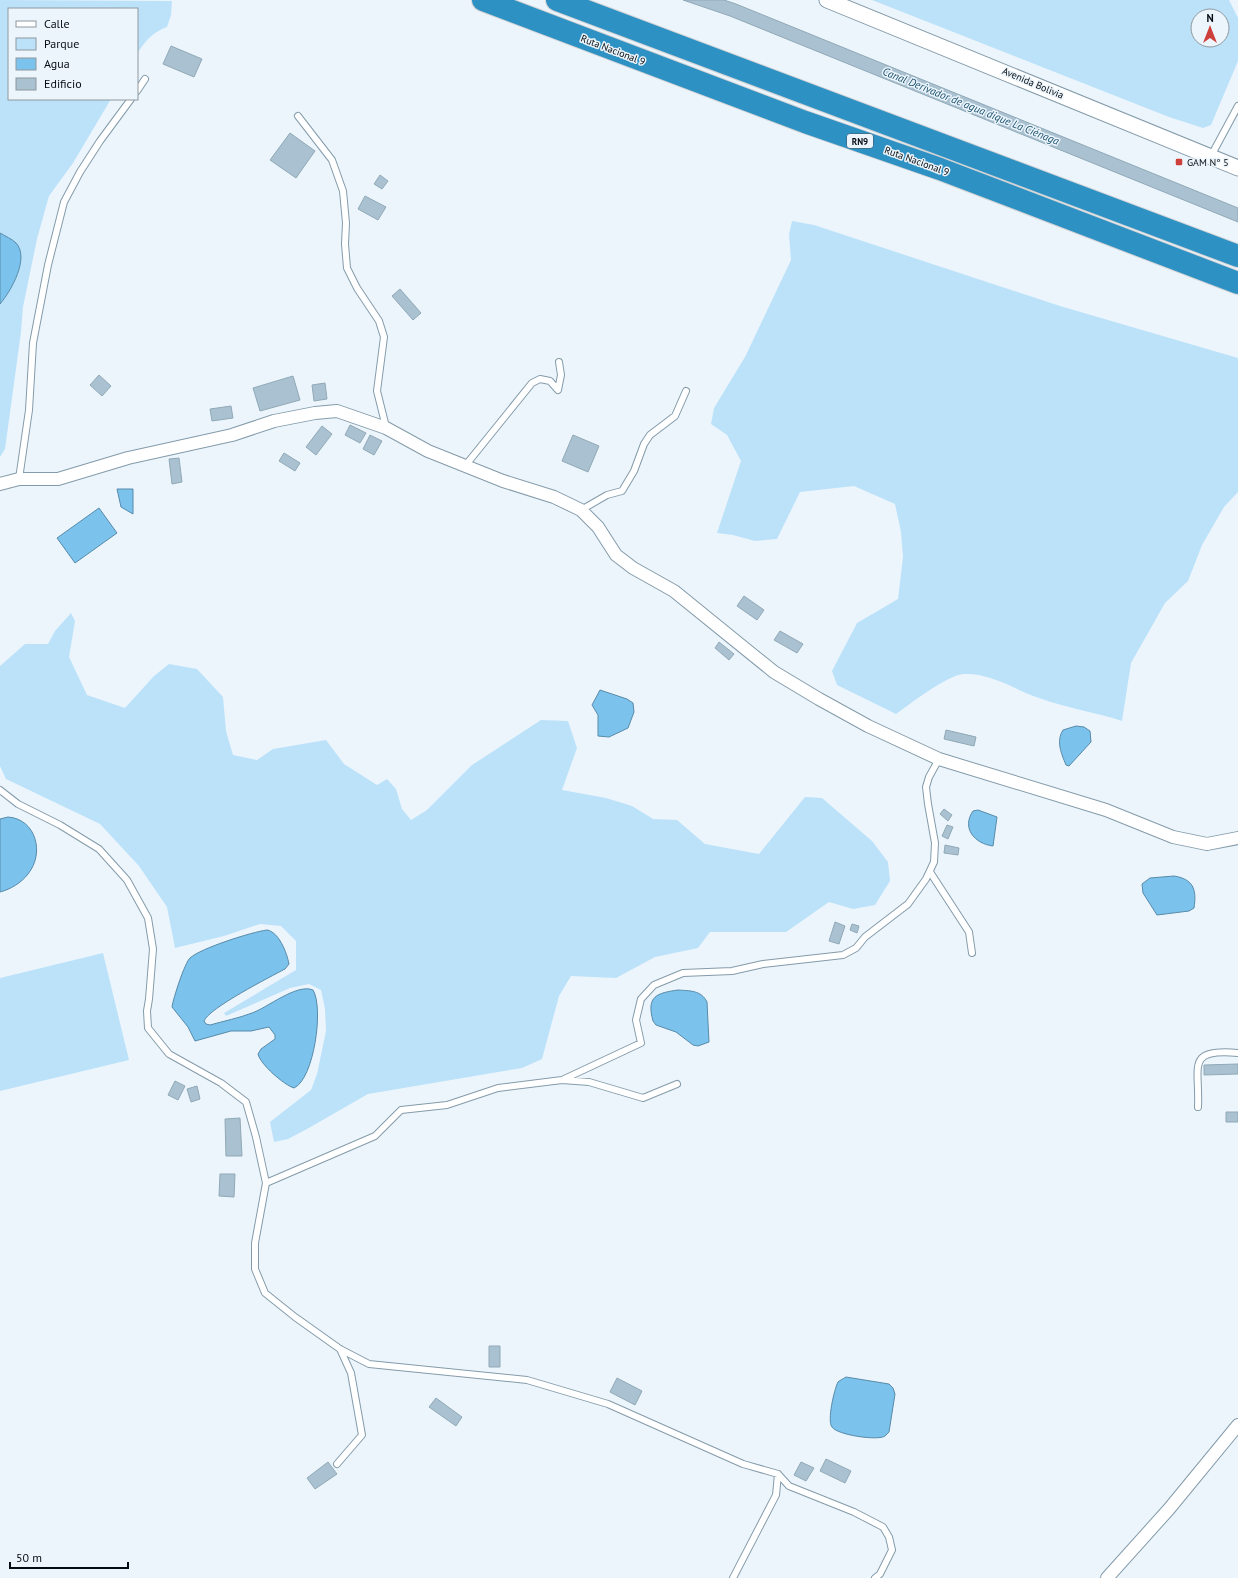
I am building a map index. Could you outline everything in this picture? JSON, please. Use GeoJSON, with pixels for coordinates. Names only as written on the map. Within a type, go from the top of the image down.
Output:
{"type":"FeatureCollection","features":[{"type":"Feature","properties":{"kind":"highway","name":"Ruta Nacional 9"},"geometry":{"type":"LineString","coordinates":[[483,0],[798,119],[940,169],[1238,282]]}},
{"type":"Feature","properties":{"kind":"highway","name":"RN9"},"geometry":{"type":"LineString","coordinates":[[557,0],[1238,256]]}},
{"type":"Feature","properties":{"kind":"street","name":"Avenida Bolivia"},"geometry":{"type":"LineString","coordinates":[[826,0],[1238,168]]}},
{"type":"Feature","properties":{"kind":"street"},"geometry":{"type":"LineString","coordinates":[[0,484],[19,479],[58,479],[128,458],[232,435],[274,421],[315,413],[337,411],[386,428],[428,451],[503,481],[554,497],[581,510],[598,527],[616,555],[633,568],[674,591],[774,672],[868,726],[940,759],[1106,810],[1173,837],[1207,844],[1238,838]]}},
{"type":"Feature","properties":{"kind":"street"},"geometry":{"type":"LineString","coordinates":[[1107,1578],[1169,1509],[1238,1425]]}},
{"type":"Feature","properties":{"kind":"lane"},"geometry":{"type":"LineString","coordinates":[[138,90],[145,79]]}},
{"type":"Feature","properties":{"kind":"lane"},"geometry":{"type":"LineString","coordinates":[[19,479],[29,410],[32,344],[48,265],[64,202],[80,172],[100,141],[130,100]]}},
{"type":"Feature","properties":{"kind":"lane"},"geometry":{"type":"LineString","coordinates":[[1210,157],[1238,106]]}},
{"type":"Feature","properties":{"kind":"lane"},"geometry":{"type":"LineString","coordinates":[[298,116],[332,160],[343,191],[346,223],[347,268],[357,288],[379,322],[384,338],[377,391],[386,428]]}},
{"type":"Feature","properties":{"kind":"lane"},"geometry":{"type":"LineString","coordinates":[[465,466],[532,383],[540,378],[550,381],[558,390],[561,375],[559,362]]}},
{"type":"Feature","properties":{"kind":"lane"},"geometry":{"type":"LineString","coordinates":[[581,510],[607,495],[622,491],[634,471],[644,444],[650,435],[675,416],[686,391]]}},
{"type":"Feature","properties":{"kind":"lane"},"geometry":{"type":"LineString","coordinates":[[562,1080],[641,1043],[636,1020],[642,999],[654,985],[683,973],[732,971],[763,964],[843,955],[856,948],[865,937],[908,904],[930,872],[934,862],[935,843],[926,787],[929,777],[940,759]]}},
{"type":"Feature","properties":{"kind":"lane"},"geometry":{"type":"LineString","coordinates":[[0,790],[18,804],[60,825],[99,849],[127,880],[148,918],[153,949],[150,999],[147,1011],[148,1028],[169,1054],[221,1083],[246,1102],[256,1137],[266,1183],[255,1243],[255,1270],[266,1293],[295,1317],[340,1349],[369,1364],[527,1380],[608,1404],[743,1464],[778,1474],[789,1486],[854,1512],[883,1527],[889,1537],[892,1550],[880,1574],[875,1578]]}},
{"type":"Feature","properties":{"kind":"lane"},"geometry":{"type":"LineString","coordinates":[[930,872],[970,932],[972,953]]}},
{"type":"Feature","properties":{"kind":"lane"},"geometry":{"type":"LineString","coordinates":[[1198,1107],[1199,1083],[1197,1068],[1200,1058],[1207,1053],[1222,1051],[1238,1053]]}},
{"type":"Feature","properties":{"kind":"lane"},"geometry":{"type":"LineString","coordinates":[[266,1183],[375,1136],[401,1110],[447,1105],[498,1088],[562,1080],[589,1082],[643,1098],[676,1084]]}},
{"type":"Feature","properties":{"kind":"lane"},"geometry":{"type":"LineString","coordinates":[[337,1464],[362,1435],[351,1373],[340,1349]]}},
{"type":"Feature","properties":{"kind":"lane"},"geometry":{"type":"LineString","coordinates":[[733,1578],[776,1495],[778,1474]]}},
{"type":"Feature","properties":{"kind":"green space"},"geometry":{"type":"Polygon","coordinates":[[[0,0],[172,1],[171,15],[167,27],[150,38],[138,52],[138,8],[8,8],[8,100],[110,100],[73,163],[49,196],[37,239],[23,307],[5,449],[0,457],[0,0]]]}},
{"type":"Feature","properties":{"kind":"green space"},"geometry":{"type":"Polygon","coordinates":[[[872,0],[1229,0],[1238,18],[1238,61],[1211,125],[1203,128],[1169,117],[872,0]]]}},
{"type":"Feature","properties":{"kind":"green space"},"geometry":{"type":"Polygon","coordinates":[[[792,221],[814,225],[1060,306],[1238,358],[1238,492],[1224,507],[1202,545],[1188,581],[1165,603],[1131,663],[1122,721],[1030,695],[994,679],[974,674],[964,674],[948,679],[896,714],[837,685],[832,671],[857,623],[898,599],[903,557],[901,532],[895,504],[854,486],[800,492],[777,539],[755,541],[733,535],[717,533],[741,461],[727,435],[711,424],[714,408],[745,357],[791,260],[789,234],[792,221]]]}},
{"type":"Feature","properties":{"kind":"green space"},"geometry":{"type":"Polygon","coordinates":[[[71,613],[75,621],[69,657],[87,695],[125,708],[154,676],[169,664],[197,669],[223,697],[226,731],[233,755],[257,760],[273,749],[326,740],[344,764],[377,785],[387,779],[396,789],[402,809],[411,820],[427,810],[472,765],[541,720],[568,721],[577,748],[562,790],[606,798],[632,806],[653,819],[677,820],[705,844],[759,854],[805,797],[822,798],[872,841],[888,862],[890,881],[875,905],[853,909],[829,902],[786,932],[710,932],[698,948],[655,957],[616,978],[571,976],[559,996],[542,1059],[522,1068],[368,1094],[288,1139],[274,1142],[270,1122],[311,1090],[317,1074],[326,1031],[325,1009],[321,990],[309,984],[290,988],[226,1016],[224,1013],[296,970],[296,941],[281,926],[260,924],[224,936],[175,948],[167,907],[139,866],[100,824],[6,779],[0,766],[0,666],[25,644],[48,644],[55,631],[71,613]]]}},
{"type":"Feature","properties":{"kind":"green space"},"geometry":{"type":"Polygon","coordinates":[[[103,953],[129,1060],[0,1091],[0,978],[103,953]]]}},
{"type":"Feature","properties":{"kind":"water"},"geometry":{"type":"Polygon","coordinates":[[[0,233],[16,243],[20,249],[21,257],[14,283],[0,304],[0,233]]]}},
{"type":"Feature","properties":{"kind":"water"},"geometry":{"type":"Polygon","coordinates":[[[117,489],[133,489],[133,514],[121,507],[117,489]]]}},
{"type":"Feature","properties":{"kind":"water"},"geometry":{"type":"Polygon","coordinates":[[[99,508],[117,533],[75,563],[57,538],[99,508]]]}},
{"type":"Feature","properties":{"kind":"water"},"geometry":{"type":"Polygon","coordinates":[[[600,690],[627,699],[633,703],[634,712],[628,728],[609,737],[598,736],[598,715],[592,705],[600,690]]]}},
{"type":"Feature","properties":{"kind":"water"},"geometry":{"type":"Polygon","coordinates":[[[1076,726],[1084,727],[1090,731],[1091,742],[1069,766],[1066,765],[1062,756],[1060,738],[1063,730],[1076,726]]]}},
{"type":"Feature","properties":{"kind":"water"},"geometry":{"type":"Polygon","coordinates":[[[978,810],[997,817],[993,846],[986,845],[976,839],[969,829],[970,817],[973,811],[978,810]]]}},
{"type":"Feature","properties":{"kind":"water"},"geometry":{"type":"Polygon","coordinates":[[[8,817],[18,819],[31,830],[37,847],[36,857],[33,866],[22,880],[16,885],[0,892],[0,819],[8,817]]]}},
{"type":"Feature","properties":{"kind":"water"},"geometry":{"type":"Polygon","coordinates":[[[1174,876],[1186,880],[1192,886],[1195,895],[1194,908],[1189,911],[1157,915],[1143,893],[1142,884],[1150,878],[1174,876]]]}},
{"type":"Feature","properties":{"kind":"water"},"geometry":{"type":"Polygon","coordinates":[[[267,930],[279,939],[289,964],[285,969],[228,1001],[208,1015],[204,1021],[206,1024],[210,1025],[237,1018],[247,1015],[299,990],[313,990],[316,999],[317,1027],[312,1058],[301,1082],[294,1088],[284,1083],[273,1074],[263,1063],[258,1054],[261,1049],[275,1039],[275,1035],[269,1027],[251,1031],[231,1031],[195,1041],[188,1027],[172,1007],[182,973],[190,958],[215,945],[267,930]]]}},
{"type":"Feature","properties":{"kind":"water"},"geometry":{"type":"Polygon","coordinates":[[[678,990],[698,993],[705,998],[707,1002],[709,1042],[698,1046],[693,1045],[676,1032],[656,1025],[653,1021],[651,1006],[655,997],[664,993],[678,990]]]}},
{"type":"Feature","properties":{"kind":"water"},"geometry":{"type":"Polygon","coordinates":[[[846,1377],[889,1384],[893,1388],[895,1394],[889,1432],[885,1436],[874,1438],[849,1435],[835,1430],[832,1427],[830,1419],[835,1392],[838,1382],[846,1377]]]}},
{"type":"Feature","properties":{"kind":"building"},"geometry":{"type":"Polygon","coordinates":[[[683,0],[724,0],[736,4],[1238,208],[1238,222],[730,16],[683,0]]]}},
{"type":"Feature","properties":{"kind":"building"},"geometry":{"type":"Polygon","coordinates":[[[171,46],[202,59],[194,77],[163,64],[171,46]]]}},
{"type":"Feature","properties":{"kind":"building"},"geometry":{"type":"Polygon","coordinates":[[[290,133],[315,151],[296,178],[270,160],[290,133]]]}},
{"type":"Feature","properties":{"kind":"building"},"geometry":{"type":"Polygon","coordinates":[[[380,175],[388,181],[382,189],[374,184],[380,175]]]}},
{"type":"Feature","properties":{"kind":"building"},"geometry":{"type":"Polygon","coordinates":[[[365,196],[386,207],[378,220],[358,209],[365,196]]]}},
{"type":"Feature","properties":{"kind":"building"},"geometry":{"type":"Polygon","coordinates":[[[400,289],[421,313],[413,320],[392,296],[400,289]]]}},
{"type":"Feature","properties":{"kind":"building"},"geometry":{"type":"Polygon","coordinates":[[[99,375],[111,386],[102,396],[90,385],[99,375]]]}},
{"type":"Feature","properties":{"kind":"building"},"geometry":{"type":"Polygon","coordinates":[[[293,376],[300,400],[260,411],[253,388],[293,376]]]}},
{"type":"Feature","properties":{"kind":"building"},"geometry":{"type":"Polygon","coordinates":[[[325,383],[327,399],[314,401],[312,385],[325,383]]]}},
{"type":"Feature","properties":{"kind":"building"},"geometry":{"type":"Polygon","coordinates":[[[231,406],[233,418],[212,421],[210,409],[231,406]]]}},
{"type":"Feature","properties":{"kind":"building"},"geometry":{"type":"Polygon","coordinates":[[[350,425],[366,433],[360,443],[345,435],[350,425]]]}},
{"type":"Feature","properties":{"kind":"building"},"geometry":{"type":"Polygon","coordinates":[[[322,426],[332,434],[316,455],[306,447],[322,426]]]}},
{"type":"Feature","properties":{"kind":"building"},"geometry":{"type":"Polygon","coordinates":[[[370,435],[382,441],[374,455],[363,449],[370,435]]]}},
{"type":"Feature","properties":{"kind":"building"},"geometry":{"type":"Polygon","coordinates":[[[573,435],[599,446],[588,472],[562,461],[573,435]]]}},
{"type":"Feature","properties":{"kind":"building"},"geometry":{"type":"Polygon","coordinates":[[[284,453],[300,463],[295,471],[279,461],[284,453]]]}},
{"type":"Feature","properties":{"kind":"building"},"geometry":{"type":"Polygon","coordinates":[[[179,458],[182,482],[172,484],[169,459],[179,458]]]}},
{"type":"Feature","properties":{"kind":"building"},"geometry":{"type":"Polygon","coordinates":[[[744,596],[764,610],[757,620],[737,606],[744,596]]]}},
{"type":"Feature","properties":{"kind":"building"},"geometry":{"type":"Polygon","coordinates":[[[780,631],[803,644],[797,653],[774,640],[780,631]]]}},
{"type":"Feature","properties":{"kind":"building"},"geometry":{"type":"Polygon","coordinates":[[[719,642],[734,654],[729,660],[715,648],[719,642]]]}},
{"type":"Feature","properties":{"kind":"building"},"geometry":{"type":"Polygon","coordinates":[[[946,730],[976,737],[974,746],[944,739],[946,730]]]}},
{"type":"Feature","properties":{"kind":"building"},"geometry":{"type":"Polygon","coordinates":[[[944,809],[952,815],[948,821],[940,814],[944,809]]]}},
{"type":"Feature","properties":{"kind":"building"},"geometry":{"type":"Polygon","coordinates":[[[947,825],[953,827],[948,839],[942,836],[947,825]]]}},
{"type":"Feature","properties":{"kind":"building"},"geometry":{"type":"Polygon","coordinates":[[[945,845],[959,848],[958,855],[944,853],[945,845]]]}},
{"type":"Feature","properties":{"kind":"building"},"geometry":{"type":"Polygon","coordinates":[[[835,922],[845,926],[839,944],[829,941],[835,922]]]}},
{"type":"Feature","properties":{"kind":"building"},"geometry":{"type":"Polygon","coordinates":[[[852,924],[859,926],[857,933],[850,930],[852,924]]]}},
{"type":"Feature","properties":{"kind":"building"},"geometry":{"type":"Polygon","coordinates":[[[1238,1064],[1238,1074],[1204,1075],[1204,1065],[1238,1064]]]}},
{"type":"Feature","properties":{"kind":"building"},"geometry":{"type":"Polygon","coordinates":[[[175,1081],[185,1086],[178,1100],[168,1095],[175,1081]]]}},
{"type":"Feature","properties":{"kind":"building"},"geometry":{"type":"Polygon","coordinates":[[[197,1086],[200,1099],[191,1102],[187,1089],[197,1086]]]}},
{"type":"Feature","properties":{"kind":"building"},"geometry":{"type":"Polygon","coordinates":[[[1226,1112],[1238,1112],[1238,1122],[1226,1122],[1226,1112]]]}},
{"type":"Feature","properties":{"kind":"building"},"geometry":{"type":"Polygon","coordinates":[[[240,1118],[242,1156],[226,1156],[225,1119],[240,1118]]]}},
{"type":"Feature","properties":{"kind":"building"},"geometry":{"type":"Polygon","coordinates":[[[220,1174],[235,1174],[234,1197],[219,1196],[220,1174]]]}},
{"type":"Feature","properties":{"kind":"building"},"geometry":{"type":"Polygon","coordinates":[[[489,1346],[500,1346],[500,1367],[489,1367],[489,1346]]]}},
{"type":"Feature","properties":{"kind":"building"},"geometry":{"type":"Polygon","coordinates":[[[617,1378],[642,1391],[635,1405],[610,1392],[617,1378]]]}},
{"type":"Feature","properties":{"kind":"building"},"geometry":{"type":"Polygon","coordinates":[[[436,1398],[462,1417],[456,1426],[429,1407],[436,1398]]]}},
{"type":"Feature","properties":{"kind":"building"},"geometry":{"type":"Polygon","coordinates":[[[826,1459],[851,1471],[845,1483],[820,1471],[826,1459]]]}},
{"type":"Feature","properties":{"kind":"building"},"geometry":{"type":"Polygon","coordinates":[[[328,1462],[337,1474],[315,1489],[307,1478],[328,1462]]]}},
{"type":"Feature","properties":{"kind":"building"},"geometry":{"type":"Polygon","coordinates":[[[801,1462],[814,1468],[806,1481],[794,1475],[801,1462]]]}},
{"type":"Feature","properties":{"kind":"place","name":"GAM N° 5"},"geometry":{"type":"Point","coordinates":[1179,162]}},
{"type":"Feature","properties":{"kind":"water label","name":"Canal Derivador de agua dique La Ciénaga"},"geometry":{"type":"Point","coordinates":[971,106]}}]}
